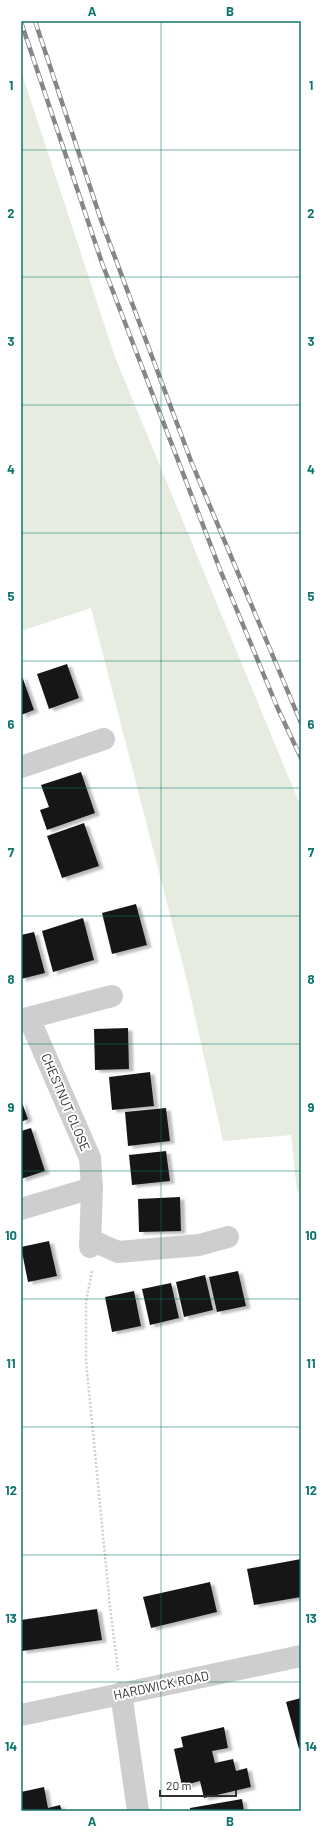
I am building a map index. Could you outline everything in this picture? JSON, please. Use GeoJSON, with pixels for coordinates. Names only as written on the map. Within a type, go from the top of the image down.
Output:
{"type":"FeatureCollection","features":[{"type":"Feature","properties":{"kind":"street"},"geometry":{"type":"LineString","coordinates":[[21,767],[104,739]]}},
{"type":"Feature","properties":{"kind":"street","name":"CHESTNUT CLOSE"},"geometry":{"type":"LineString","coordinates":[[91,1244],[92,1188],[90,1158],[25,1019],[112,996]]}},
{"type":"Feature","properties":{"kind":"street"},"geometry":{"type":"LineString","coordinates":[[21,1209],[92,1188]]}},
{"type":"Feature","properties":{"kind":"street"},"geometry":{"type":"LineString","coordinates":[[91,1244],[118,1252],[199,1244],[228,1237]]}},
{"type":"Feature","properties":{"kind":"street","name":"HARDWICK ROAD"},"geometry":{"type":"LineString","coordinates":[[21,1714],[301,1656]]}},
{"type":"Feature","properties":{"kind":"street"},"geometry":{"type":"LineString","coordinates":[[121,1693],[138,1811]]}},
{"type":"Feature","properties":{"kind":"path"},"geometry":{"type":"LineString","coordinates":[[91,1244],[95,1250],[86,1302],[86,1361],[110,1607],[121,1693]]}},
{"type":"Feature","properties":{"kind":"shaded area"},"geometry":{"type":"Polygon","coordinates":[[[21,71],[115,357],[301,807],[301,1191],[297,1192],[291,1135],[223,1141],[187,981],[91,608],[21,631],[21,71]]]}},
{"type":"Feature","properties":{"kind":"building"},"geometry":{"type":"Polygon","coordinates":[[[67,664],[79,698],[49,709],[37,674],[67,664]]]}},
{"type":"Feature","properties":{"kind":"building"},"geometry":{"type":"Polygon","coordinates":[[[21,676],[34,710],[21,715],[21,676]]]}},
{"type":"Feature","properties":{"kind":"building"},"geometry":{"type":"Polygon","coordinates":[[[81,772],[95,813],[47,830],[40,810],[49,807],[41,785],[81,772]]]}},
{"type":"Feature","properties":{"kind":"building"},"geometry":{"type":"Polygon","coordinates":[[[84,823],[99,866],[62,878],[47,836],[84,823]]]}},
{"type":"Feature","properties":{"kind":"building"},"geometry":{"type":"Polygon","coordinates":[[[136,904],[147,945],[112,954],[102,913],[136,904]]]}},
{"type":"Feature","properties":{"kind":"building"},"geometry":{"type":"Polygon","coordinates":[[[83,918],[94,960],[53,972],[42,931],[83,918]]]}},
{"type":"Feature","properties":{"kind":"building"},"geometry":{"type":"Polygon","coordinates":[[[34,932],[45,973],[21,979],[21,935],[34,932]]]}},
{"type":"Feature","properties":{"kind":"building"},"geometry":{"type":"Polygon","coordinates":[[[128,1028],[129,1069],[95,1070],[94,1029],[128,1028]]]}},
{"type":"Feature","properties":{"kind":"building"},"geometry":{"type":"Polygon","coordinates":[[[150,1072],[154,1106],[112,1110],[109,1077],[150,1072]]]}},
{"type":"Feature","properties":{"kind":"building"},"geometry":{"type":"Polygon","coordinates":[[[21,1100],[28,1119],[21,1122],[21,1100]]]}},
{"type":"Feature","properties":{"kind":"building"},"geometry":{"type":"Polygon","coordinates":[[[166,1108],[170,1141],[128,1146],[125,1112],[166,1108]]]}},
{"type":"Feature","properties":{"kind":"building"},"geometry":{"type":"Polygon","coordinates":[[[31,1128],[45,1171],[21,1179],[21,1131],[31,1128]]]}},
{"type":"Feature","properties":{"kind":"building"},"geometry":{"type":"Polygon","coordinates":[[[166,1151],[170,1181],[132,1185],[129,1155],[166,1151]]]}},
{"type":"Feature","properties":{"kind":"building"},"geometry":{"type":"Polygon","coordinates":[[[180,1197],[181,1231],[139,1232],[138,1199],[180,1197]]]}},
{"type":"Feature","properties":{"kind":"building"},"geometry":{"type":"Polygon","coordinates":[[[49,1241],[57,1276],[28,1282],[21,1247],[49,1241]]]}},
{"type":"Feature","properties":{"kind":"building"},"geometry":{"type":"Polygon","coordinates":[[[238,1271],[246,1306],[217,1312],[209,1277],[238,1271]]]}},
{"type":"Feature","properties":{"kind":"building"},"geometry":{"type":"Polygon","coordinates":[[[205,1275],[213,1310],[184,1317],[176,1282],[205,1275]]]}},
{"type":"Feature","properties":{"kind":"building"},"geometry":{"type":"Polygon","coordinates":[[[171,1283],[179,1318],[150,1325],[142,1289],[171,1283]]]}},
{"type":"Feature","properties":{"kind":"building"},"geometry":{"type":"Polygon","coordinates":[[[134,1291],[141,1326],[112,1332],[105,1297],[134,1291]]]}},
{"type":"Feature","properties":{"kind":"building"},"geometry":{"type":"Polygon","coordinates":[[[301,1559],[301,1597],[254,1605],[247,1569],[301,1559]]]}},
{"type":"Feature","properties":{"kind":"building"},"geometry":{"type":"Polygon","coordinates":[[[210,1582],[217,1612],[151,1628],[143,1597],[210,1582]]]}},
{"type":"Feature","properties":{"kind":"building"},"geometry":{"type":"Polygon","coordinates":[[[97,1609],[102,1640],[22,1651],[21,1620],[97,1609]]]}},
{"type":"Feature","properties":{"kind":"building"},"geometry":{"type":"Polygon","coordinates":[[[301,1698],[301,1749],[299,1749],[286,1702],[301,1698]]]}},
{"type":"Feature","properties":{"kind":"building"},"geometry":{"type":"Polygon","coordinates":[[[224,1727],[228,1748],[212,1751],[215,1763],[233,1759],[236,1771],[247,1768],[251,1787],[204,1798],[200,1781],[182,1786],[174,1749],[183,1747],[181,1737],[224,1727]]]}},
{"type":"Feature","properties":{"kind":"building"},"geometry":{"type":"Polygon","coordinates":[[[44,1787],[48,1808],[60,1805],[62,1811],[21,1811],[21,1792],[44,1787]]]}},
{"type":"Feature","properties":{"kind":"building"},"geometry":{"type":"Polygon","coordinates":[[[242,1799],[244,1811],[190,1811],[190,1808],[242,1799]]]}},
{"type":"Feature","properties":{"kind":"railway"},"geometry":{"type":"LineString","coordinates":[[35,21],[101,220],[191,461],[301,723]]}},
{"type":"Feature","properties":{"kind":"railway"},"geometry":{"type":"LineString","coordinates":[[21,22],[102,263],[221,572],[278,709],[301,758]]}}]}
